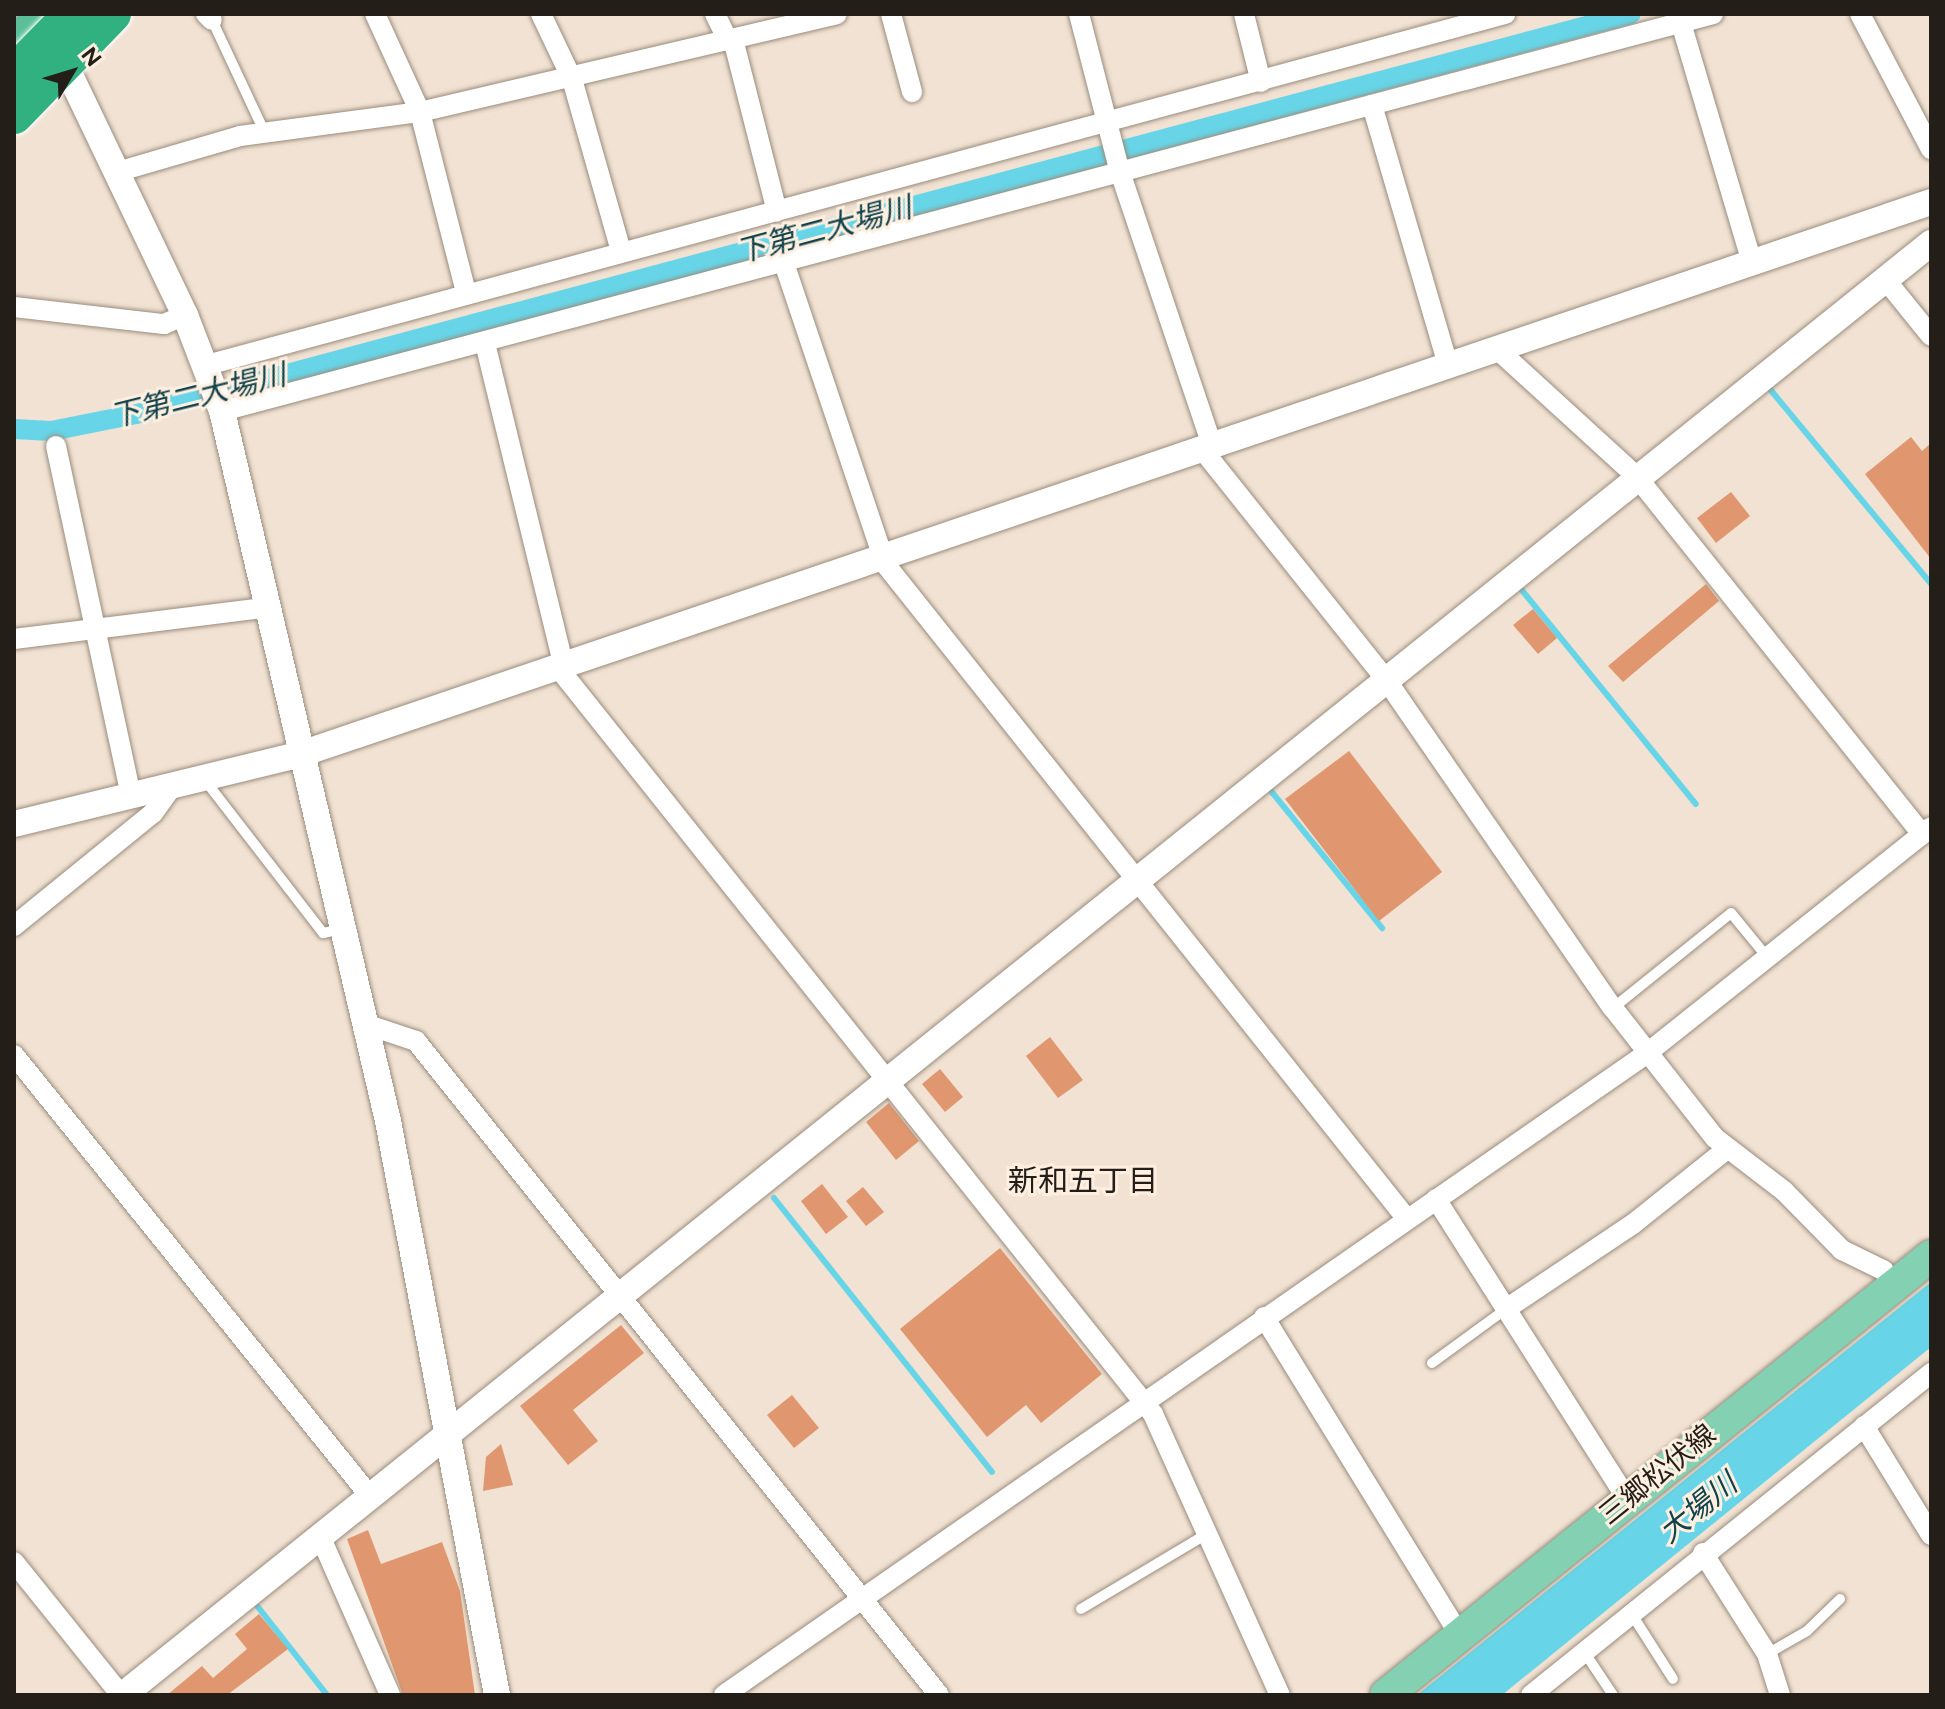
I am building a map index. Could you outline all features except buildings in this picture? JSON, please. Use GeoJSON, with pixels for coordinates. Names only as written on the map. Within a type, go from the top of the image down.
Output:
{"type":"FeatureCollection","features":[{"type":"Feature","properties":{"kind":"highway"},"geometry":{"type":"LineString","coordinates":[[14,45],[50,14]]}},
{"type":"Feature","properties":{"kind":"highway"},"geometry":{"type":"LineString","coordinates":[[14,74],[50,14]]}},
{"type":"Feature","properties":{"kind":"highway"},"geometry":{"type":"LineString","coordinates":[[14,115],[112,14]]}},
{"type":"Feature","properties":{"kind":"highway"},"geometry":{"type":"LineString","coordinates":[[14,133],[130,14]]}},
{"type":"Feature","properties":{"kind":"main road","name":"三郷松伏線"},"geometry":{"type":"LineString","coordinates":[[1386,1695],[1931,1256]]}},
{"type":"Feature","properties":{"kind":"street"},"geometry":{"type":"LineString","coordinates":[[50,14],[70,75],[185,315],[207,365],[222,411],[298,755],[365,1024],[497,1695]]}},
{"type":"Feature","properties":{"kind":"street"},"geometry":{"type":"LineString","coordinates":[[375,14],[420,112],[466,293]]}},
{"type":"Feature","properties":{"kind":"street"},"geometry":{"type":"LineString","coordinates":[[541,14],[572,79],[621,251]]}},
{"type":"Feature","properties":{"kind":"street"},"geometry":{"type":"LineString","coordinates":[[715,14],[730,40],[777,211]]}},
{"type":"Feature","properties":{"kind":"street"},"geometry":{"type":"LineString","coordinates":[[117,172],[264,131],[420,112],[572,79],[837,14]]}},
{"type":"Feature","properties":{"kind":"street"},"geometry":{"type":"LineString","coordinates":[[891,14],[912,92]]}},
{"type":"Feature","properties":{"kind":"street"},"geometry":{"type":"LineString","coordinates":[[1079,14],[1120,172],[1207,448],[1387,681],[1646,1054],[1727,1149],[1784,1191],[1842,1250],[1883,1270],[1895,1285]]}},
{"type":"Feature","properties":{"kind":"street"},"geometry":{"type":"LineString","coordinates":[[1244,14],[1261,82]]}},
{"type":"Feature","properties":{"kind":"street"},"geometry":{"type":"LineString","coordinates":[[207,365],[621,251],[1261,82],[1456,21],[1505,14]]}},
{"type":"Feature","properties":{"kind":"street"},"geometry":{"type":"LineString","coordinates":[[222,411],[1713,14]]}},
{"type":"Feature","properties":{"kind":"street"},"geometry":{"type":"LineString","coordinates":[[1860,14],[1931,149]]}},
{"type":"Feature","properties":{"kind":"street"},"geometry":{"type":"LineString","coordinates":[[1681,23],[1752,262]]}},
{"type":"Feature","properties":{"kind":"street"},"geometry":{"type":"LineString","coordinates":[[1372,105],[1448,365]]}},
{"type":"Feature","properties":{"kind":"street"},"geometry":{"type":"LineString","coordinates":[[14,824],[298,755],[880,555],[1207,448],[1931,202]]}},
{"type":"Feature","properties":{"kind":"street"},"geometry":{"type":"LineString","coordinates":[[14,1562],[122,1695],[1931,243]]}},
{"type":"Feature","properties":{"kind":"street"},"geometry":{"type":"LineString","coordinates":[[784,263],[880,555],[1407,1219]]}},
{"type":"Feature","properties":{"kind":"street"},"geometry":{"type":"LineString","coordinates":[[1885,279],[1931,336]]}},
{"type":"Feature","properties":{"kind":"street"},"geometry":{"type":"LineString","coordinates":[[14,307],[164,324],[185,315]]}},
{"type":"Feature","properties":{"kind":"street"},"geometry":{"type":"LineString","coordinates":[[485,343],[560,664],[887,1084],[1144,1403],[1280,1695]]}},
{"type":"Feature","properties":{"kind":"street"},"geometry":{"type":"LineString","coordinates":[[724,1695],[1646,1054],[1927,831],[1637,477],[1497,349]]}},
{"type":"Feature","properties":{"kind":"street"},"geometry":{"type":"LineString","coordinates":[[56,446],[131,795]]}},
{"type":"Feature","properties":{"kind":"street"},"geometry":{"type":"LineString","coordinates":[[14,639],[264,608]]}},
{"type":"Feature","properties":{"kind":"street"},"geometry":{"type":"LineString","coordinates":[[14,926],[153,813],[173,785]]}},
{"type":"Feature","properties":{"kind":"street"},"geometry":{"type":"LineString","coordinates":[[365,1024],[416,1041],[939,1695]]}},
{"type":"Feature","properties":{"kind":"street"},"geometry":{"type":"LineString","coordinates":[[14,1055],[370,1496]]}},
{"type":"Feature","properties":{"kind":"street"},"geometry":{"type":"LineString","coordinates":[[1506,1309],[1633,1224],[1727,1149]]}},
{"type":"Feature","properties":{"kind":"street"},"geometry":{"type":"LineString","coordinates":[[1436,1199],[1627,1499]]}},
{"type":"Feature","properties":{"kind":"street"},"geometry":{"type":"LineString","coordinates":[[1264,1317],[1459,1634]]}},
{"type":"Feature","properties":{"kind":"street"},"geometry":{"type":"LineString","coordinates":[[1531,1695],[1630,1611],[1931,1373]]}},
{"type":"Feature","properties":{"kind":"street"},"geometry":{"type":"LineString","coordinates":[[1864,1426],[1931,1535]]}},
{"type":"Feature","properties":{"kind":"street"},"geometry":{"type":"LineString","coordinates":[[320,1536],[390,1695]]}},
{"type":"Feature","properties":{"kind":"street"},"geometry":{"type":"LineString","coordinates":[[1703,1553],[1767,1654],[1780,1695]]}},
{"type":"Feature","properties":{"kind":"lane"},"geometry":{"type":"LineString","coordinates":[[209,17],[264,131]]}},
{"type":"Feature","properties":{"kind":"lane"},"geometry":{"type":"LineString","coordinates":[[202,776],[323,933],[342,929]]}},
{"type":"Feature","properties":{"kind":"lane"},"geometry":{"type":"LineString","coordinates":[[1613,1008],[1731,913],[1768,958]]}},
{"type":"Feature","properties":{"kind":"lane"},"geometry":{"type":"LineString","coordinates":[[1432,1363],[1506,1309]]}},
{"type":"Feature","properties":{"kind":"lane"},"geometry":{"type":"LineString","coordinates":[[1081,1609],[1207,1534]]}},
{"type":"Feature","properties":{"kind":"lane"},"geometry":{"type":"LineString","coordinates":[[1767,1654],[1807,1631],[1840,1599]]}},
{"type":"Feature","properties":{"kind":"lane"},"geometry":{"type":"LineString","coordinates":[[1630,1611],[1673,1679]]}},
{"type":"Feature","properties":{"kind":"lane"},"geometry":{"type":"LineString","coordinates":[[1583,1650],[1613,1695]]}},
{"type":"Feature","properties":{"kind":"water","name":"大場川"},"geometry":{"type":"Polygon","coordinates":[[[1931,1282],[1931,1347],[1502,1695],[1417,1695],[1931,1282]]]}},
{"type":"Feature","properties":{"kind":"waterway","name":"下第二大場川"},"geometry":{"type":"LineString","coordinates":[[14,429],[51,431],[141,413],[1631,14]]}},
{"type":"Feature","properties":{"kind":"waterway"},"geometry":{"type":"LineString","coordinates":[[1769,388],[1931,584]]}},
{"type":"Feature","properties":{"kind":"waterway"},"geometry":{"type":"LineString","coordinates":[[1521,589],[1696,804]]}},
{"type":"Feature","properties":{"kind":"waterway"},"geometry":{"type":"LineString","coordinates":[[1267,786],[1382,928]]}},
{"type":"Feature","properties":{"kind":"waterway"},"geometry":{"type":"LineString","coordinates":[[774,1198],[992,1472]]}},
{"type":"Feature","properties":{"kind":"waterway"},"geometry":{"type":"LineString","coordinates":[[258,1607],[327,1695]]}},
{"type":"Feature","properties":{"kind":"district","name":"新和五丁目"},"geometry":{"type":"Point","coordinates":[1083,1181]}}]}
